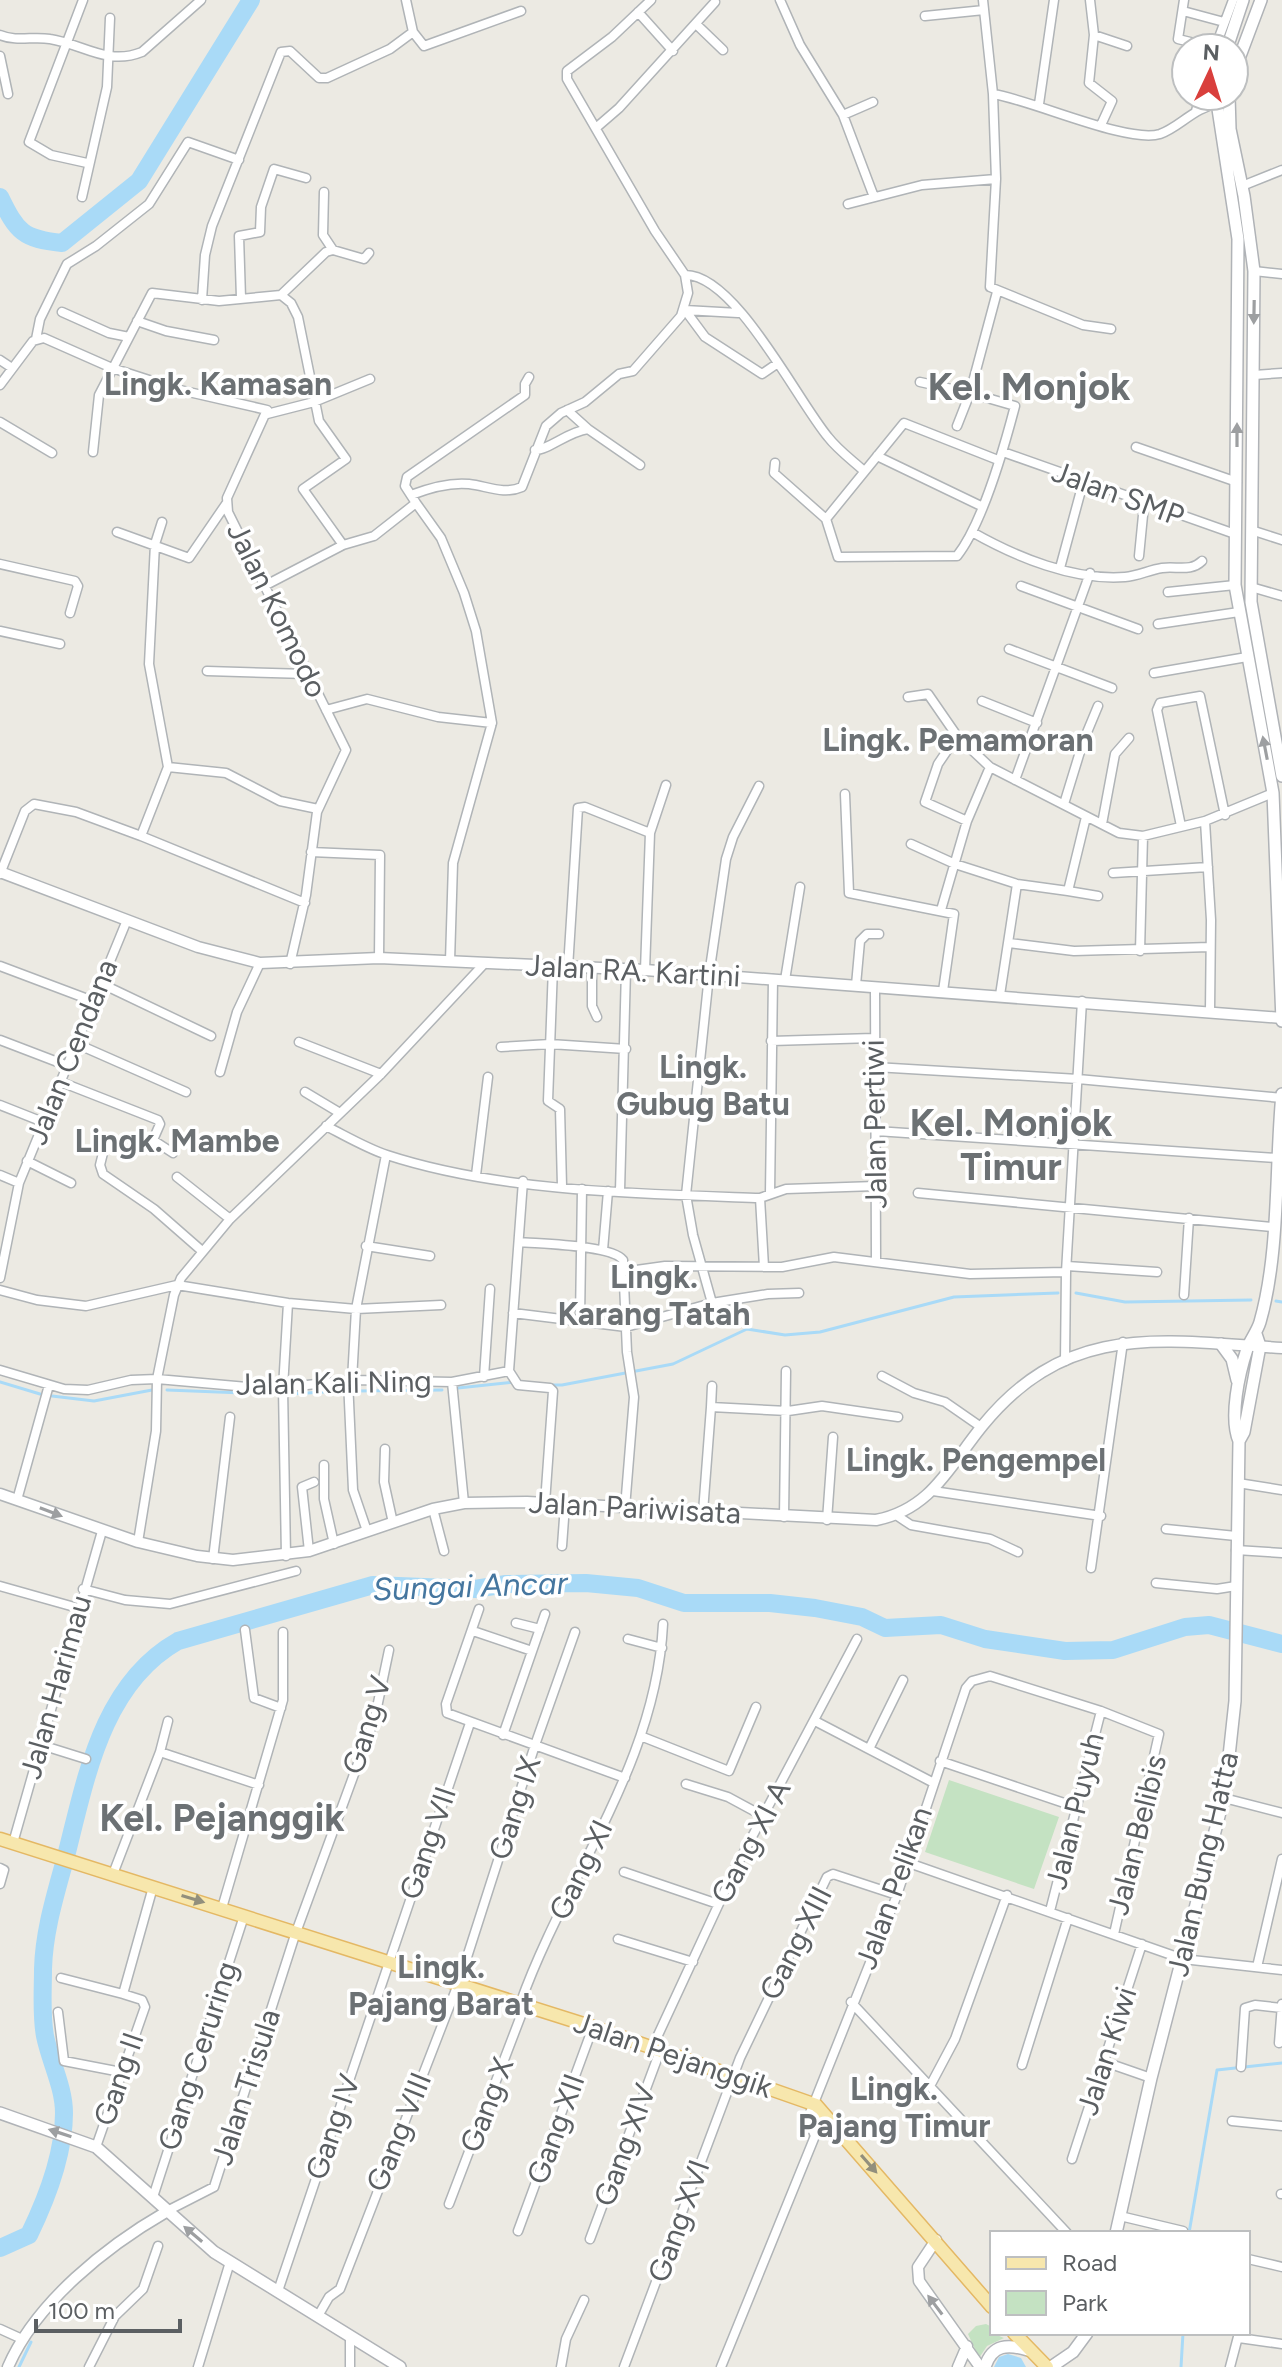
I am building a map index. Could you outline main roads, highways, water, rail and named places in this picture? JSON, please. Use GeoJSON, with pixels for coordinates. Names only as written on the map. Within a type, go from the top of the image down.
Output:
{"type":"FeatureCollection","features":[{"type":"Feature","properties":{"kind":"main road"},"geometry":{"type":"LineString","coordinates":[[1232,32],[1243,0]]}},
{"type":"Feature","properties":{"kind":"main road"},"geometry":{"type":"LineString","coordinates":[[1249,32],[1261,0]]}},
{"type":"Feature","properties":{"kind":"main road"},"geometry":{"type":"LineString","coordinates":[[1224,112],[1237,226],[1235,585],[1273,793],[1281,1019]]}},
{"type":"Feature","properties":{"kind":"main road"},"geometry":{"type":"LineString","coordinates":[[1225,112],[1242,186],[1254,271],[1251,587],[1256,633],[1282,776]]}},
{"type":"Feature","properties":{"kind":"main road"},"geometry":{"type":"LineString","coordinates":[[1238,340],[1254,338]]}},
{"type":"Feature","properties":{"kind":"main road"},"geometry":{"type":"LineString","coordinates":[[1243,633],[1256,633]]}},
{"type":"Feature","properties":{"kind":"main road"},"geometry":{"type":"LineString","coordinates":[[1239,1441],[1244,1432],[1254,1346],[1266,1292],[1279,1180],[1277,1158],[1282,1096]]}},
{"type":"Feature","properties":{"kind":"main road"},"geometry":{"type":"LineString","coordinates":[[1221,1344],[1232,1359],[1239,1389]]}},
{"type":"Feature","properties":{"kind":"main road"},"geometry":{"type":"LineString","coordinates":[[1239,1441],[1235,1432],[1239,1389],[1254,1346]]}},
{"type":"Feature","properties":{"kind":"main road","name":"Jalan Bung Hatta"},"geometry":{"type":"LineString","coordinates":[[1116,2231],[1151,2078],[1224,1798],[1234,1722],[1239,1441]]}},
{"type":"Feature","properties":{"kind":"main road","name":"Jalan Pejanggik"},"geometry":{"type":"LineString","coordinates":[[6,1841],[222,1908],[295,1935],[523,2004],[813,2104],[990,2305]]}},
{"type":"Feature","properties":{"kind":"main road"},"geometry":{"type":"LineString","coordinates":[[0,2113],[91,2144],[166,2212],[230,2262],[400,2367]]}},
{"type":"Feature","properties":{"kind":"main road"},"geometry":{"type":"LineString","coordinates":[[1016,2335],[1049,2367],[1073,2352],[1086,2335]]}},
{"type":"Feature","properties":{"kind":"main road"},"geometry":{"type":"LineString","coordinates":[[982,2367],[991,2352],[998,2348],[1028,2350]]}},
{"type":"Feature","properties":{"kind":"water"},"geometry":{"type":"Polygon","coordinates":[[[1008,2354],[1021,2358],[1026,2367],[994,2367],[999,2357],[1008,2354]]]}},
{"type":"Feature","properties":{"kind":"waterway"},"geometry":{"type":"LineString","coordinates":[[0,197],[23,232],[38,239],[62,243],[139,181],[251,0]]}},
{"type":"Feature","properties":{"kind":"waterway"},"geometry":{"type":"LineString","coordinates":[[549,1385],[673,1364],[747,1329],[785,1335],[820,1332],[954,1297],[1058,1293]]}},
{"type":"Feature","properties":{"kind":"waterway"},"geometry":{"type":"LineString","coordinates":[[1076,1293],[1125,1302],[1251,1300]]}},
{"type":"Feature","properties":{"kind":"waterway"},"geometry":{"type":"LineString","coordinates":[[1276,1301],[1282,1302]]}},
{"type":"Feature","properties":{"kind":"waterway"},"geometry":{"type":"LineString","coordinates":[[0,1382],[40,1394]]}},
{"type":"Feature","properties":{"kind":"waterway"},"geometry":{"type":"LineString","coordinates":[[458,1388],[514,1382]]}},
{"type":"Feature","properties":{"kind":"waterway"},"geometry":{"type":"LineString","coordinates":[[52,1396],[94,1401],[152,1390]]}},
{"type":"Feature","properties":{"kind":"waterway"},"geometry":{"type":"LineString","coordinates":[[167,1390],[272,1394]]}},
{"type":"Feature","properties":{"kind":"waterway"},"geometry":{"type":"LineString","coordinates":[[356,1391],[442,1390]]}},
{"type":"Feature","properties":{"kind":"waterway"},"geometry":{"type":"LineString","coordinates":[[291,1394],[339,1391]]}},
{"type":"Feature","properties":{"kind":"waterway","name":"Sungai Ancar"},"geometry":{"type":"LineString","coordinates":[[0,2248],[29,2235],[48,2191],[61,2144],[63,2103],[43,2020],[44,1954],[51,1912],[90,1765],[114,1707],[131,1682],[152,1659],[178,1641],[373,1585],[475,1589],[506,1584],[586,1583],[638,1588],[684,1603],[770,1603],[815,1608],[862,1617],[885,1628],[941,1625],[985,1639],[1065,1651],[1113,1650],[1185,1627],[1209,1625],[1282,1644]]}},
{"type":"Feature","properties":{"kind":"waterway"},"geometry":{"type":"LineString","coordinates":[[1189,2231],[1217,2070],[1282,2063]]}},
{"type":"Feature","properties":{"kind":"waterway"},"geometry":{"type":"LineString","coordinates":[[1181,2367],[1183,2335]]}},
{"type":"Feature","properties":{"kind":"waterway"},"geometry":{"type":"LineString","coordinates":[[19,2367],[31,2342]]}},
{"type":"Feature","properties":{"kind":"district","name":"Lingk. Kamasan"},"geometry":{"type":"Point","coordinates":[218,384]}},
{"type":"Feature","properties":{"kind":"district","name":"Kel. Monjok"},"geometry":{"type":"Point","coordinates":[1029,387]}},
{"type":"Feature","properties":{"kind":"district","name":"Lingk. Pemamoran"},"geometry":{"type":"Point","coordinates":[958,740]}},
{"type":"Feature","properties":{"kind":"district","name":"Lingk. Gubug Batu"},"geometry":{"type":"Point","coordinates":[703,1086]}},
{"type":"Feature","properties":{"kind":"district","name":"Lingk. Mambe"},"geometry":{"type":"Point","coordinates":[177,1141]}},
{"type":"Feature","properties":{"kind":"district","name":"Kel. Monjok Timur"},"geometry":{"type":"Point","coordinates":[1011,1145]}},
{"type":"Feature","properties":{"kind":"district","name":"Lingk. Karang Tatah"},"geometry":{"type":"Point","coordinates":[654,1296]}},
{"type":"Feature","properties":{"kind":"district","name":"Lingk. Pengempel"},"geometry":{"type":"Point","coordinates":[976,1460]}},
{"type":"Feature","properties":{"kind":"district","name":"Kel. Pejanggik"},"geometry":{"type":"Point","coordinates":[222,1818]}},
{"type":"Feature","properties":{"kind":"district","name":"Lingk. Pajang Barat"},"geometry":{"type":"Point","coordinates":[441,1986]}},
{"type":"Feature","properties":{"kind":"district","name":"Lingk. Pajang Timur"},"geometry":{"type":"Point","coordinates":[894,2108]}}]}
